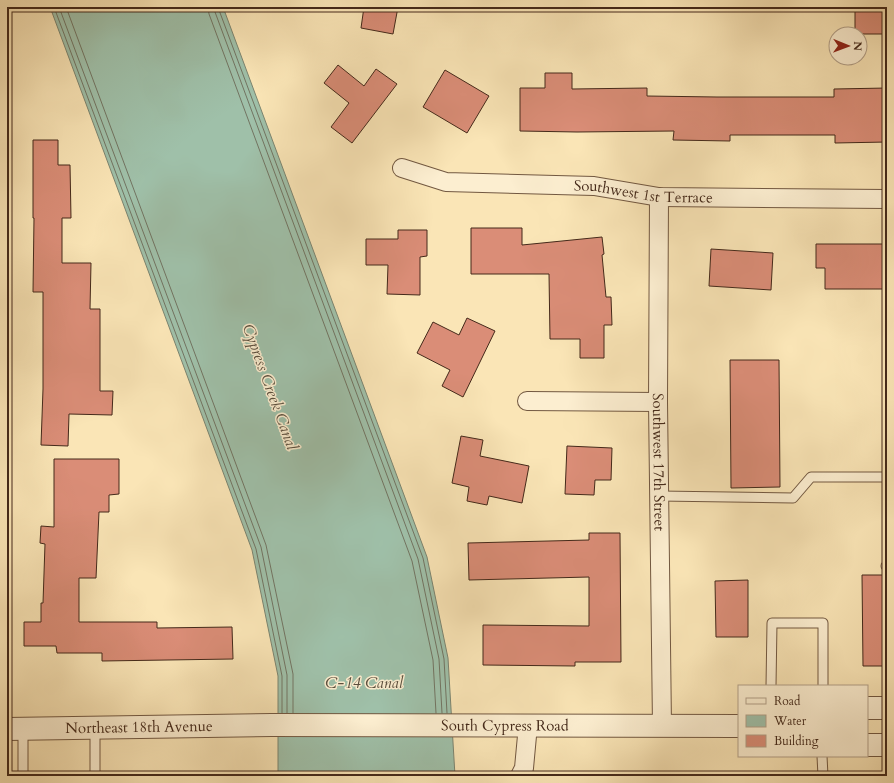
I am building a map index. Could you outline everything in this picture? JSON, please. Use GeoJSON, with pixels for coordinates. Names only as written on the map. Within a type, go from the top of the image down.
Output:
{"type":"FeatureCollection","features":[{"type":"Feature","properties":{"kind":"street","name":"Southwest 1st Terrace"},"geometry":{"type":"LineString","coordinates":[[402,168],[446,182],[594,186],[659,197],[887,199]]}},
{"type":"Feature","properties":{"kind":"street","name":"Southwest 17th Street"},"geometry":{"type":"LineString","coordinates":[[659,197],[658,402],[662,726]]}},
{"type":"Feature","properties":{"kind":"street"},"geometry":{"type":"LineString","coordinates":[[527,401],[658,402]]}},
{"type":"Feature","properties":{"kind":"street"},"geometry":{"type":"LineString","coordinates":[[868,708],[887,708]]}},
{"type":"Feature","properties":{"kind":"street","name":"South Cypress Road"},"geometry":{"type":"LineString","coordinates":[[272,725],[738,726]]}},
{"type":"Feature","properties":{"kind":"street","name":"Northeast 18th Avenue"},"geometry":{"type":"LineString","coordinates":[[15,729],[272,725]]}},
{"type":"Feature","properties":{"kind":"street"},"geometry":{"type":"LineString","coordinates":[[520,776],[524,768],[528,725]]}},
{"type":"Feature","properties":{"kind":"street"},"geometry":{"type":"LineString","coordinates":[[868,745],[887,745]]}},
{"type":"Feature","properties":{"kind":"lane"},"geometry":{"type":"LineString","coordinates":[[659,496],[793,498],[811,477],[887,476]]}},
{"type":"Feature","properties":{"kind":"lane"},"geometry":{"type":"LineString","coordinates":[[771,685],[772,623],[823,624],[822,685]]}},
{"type":"Feature","properties":{"kind":"lane"},"geometry":{"type":"LineString","coordinates":[[94,776],[95,728]]}},
{"type":"Feature","properties":{"kind":"lane"},"geometry":{"type":"LineString","coordinates":[[15,729],[23,776]]}},
{"type":"Feature","properties":{"kind":"lane"},"geometry":{"type":"LineString","coordinates":[[822,757],[823,776]]}},
{"type":"Feature","properties":{"kind":"water","name":"C-14 Canal"},"geometry":{"type":"Polygon","coordinates":[[[50,7],[223,7],[427,557],[448,658],[455,776],[278,776],[278,676],[252,550],[50,7]]]}},
{"type":"Feature","properties":{"kind":"building"},"geometry":{"type":"Polygon","coordinates":[[[364,7],[398,7],[393,34],[361,28],[364,7]]]}},
{"type":"Feature","properties":{"kind":"building"},"geometry":{"type":"Polygon","coordinates":[[[855,7],[887,7],[887,34],[868,34],[868,26],[855,26],[855,7]]]}},
{"type":"Feature","properties":{"kind":"building"},"geometry":{"type":"Polygon","coordinates":[[[338,65],[364,86],[376,69],[397,84],[352,143],[331,127],[349,103],[324,83],[338,65]]]}},
{"type":"Feature","properties":{"kind":"building"},"geometry":{"type":"Polygon","coordinates":[[[445,70],[489,96],[467,133],[423,107],[445,70]]]}},
{"type":"Feature","properties":{"kind":"building"},"geometry":{"type":"Polygon","coordinates":[[[545,73],[572,73],[572,89],[647,88],[647,96],[834,97],[834,89],[887,88],[887,142],[835,143],[835,135],[730,135],[730,141],[673,140],[674,131],[520,131],[520,88],[545,88],[545,73]]]}},
{"type":"Feature","properties":{"kind":"building"},"geometry":{"type":"Polygon","coordinates":[[[33,140],[58,140],[58,165],[70,165],[71,218],[62,218],[62,263],[91,263],[90,309],[100,309],[100,391],[113,391],[112,415],[69,414],[68,446],[41,445],[43,389],[43,292],[33,292],[33,140]]]}},
{"type":"Feature","properties":{"kind":"building"},"geometry":{"type":"Polygon","coordinates":[[[471,228],[522,228],[522,245],[602,237],[606,297],[611,297],[612,325],[604,325],[604,358],[580,358],[580,339],[550,339],[549,274],[471,274],[471,228]]]}},
{"type":"Feature","properties":{"kind":"building"},"geometry":{"type":"Polygon","coordinates":[[[398,230],[427,230],[427,256],[420,257],[420,295],[387,294],[388,265],[366,265],[366,239],[398,239],[398,230]]]}},
{"type":"Feature","properties":{"kind":"building"},"geometry":{"type":"Polygon","coordinates":[[[816,244],[887,244],[887,289],[825,289],[825,268],[816,268],[816,244]]]}},
{"type":"Feature","properties":{"kind":"building"},"geometry":{"type":"Polygon","coordinates":[[[711,249],[773,253],[771,290],[709,286],[711,249]]]}},
{"type":"Feature","properties":{"kind":"building"},"geometry":{"type":"Polygon","coordinates":[[[467,318],[495,331],[463,397],[442,386],[450,370],[417,353],[433,322],[459,335],[467,318]]]}},
{"type":"Feature","properties":{"kind":"building"},"geometry":{"type":"Polygon","coordinates":[[[730,360],[779,360],[780,487],[731,488],[730,360]]]}},
{"type":"Feature","properties":{"kind":"building"},"geometry":{"type":"Polygon","coordinates":[[[461,436],[483,440],[480,456],[529,466],[522,503],[489,496],[487,505],[467,501],[469,487],[452,483],[461,436]]]}},
{"type":"Feature","properties":{"kind":"building"},"geometry":{"type":"Polygon","coordinates":[[[567,446],[612,448],[611,480],[595,480],[594,495],[565,494],[567,446]]]}},
{"type":"Feature","properties":{"kind":"building"},"geometry":{"type":"Polygon","coordinates":[[[54,459],[119,459],[119,494],[109,495],[109,512],[99,512],[96,578],[79,578],[79,622],[157,622],[157,628],[232,627],[233,659],[102,661],[102,653],[57,653],[56,646],[24,646],[24,622],[41,622],[45,544],[40,543],[41,526],[54,527],[54,459]]]}},
{"type":"Feature","properties":{"kind":"building"},"geometry":{"type":"Polygon","coordinates":[[[589,533],[620,533],[621,662],[575,662],[575,666],[483,665],[483,625],[589,626],[589,577],[469,580],[468,543],[589,540],[589,533]]]}},
{"type":"Feature","properties":{"kind":"building"},"geometry":{"type":"Polygon","coordinates":[[[862,575],[885,575],[885,599],[887,599],[887,666],[863,666],[862,575]]]}},
{"type":"Feature","properties":{"kind":"building"},"geometry":{"type":"Polygon","coordinates":[[[748,580],[748,637],[716,637],[715,581],[748,580]]]}},
{"type":"Feature","properties":{"kind":"water label","name":"Cypress Creek Canal"},"geometry":{"type":"Point","coordinates":[270,387]}}]}
